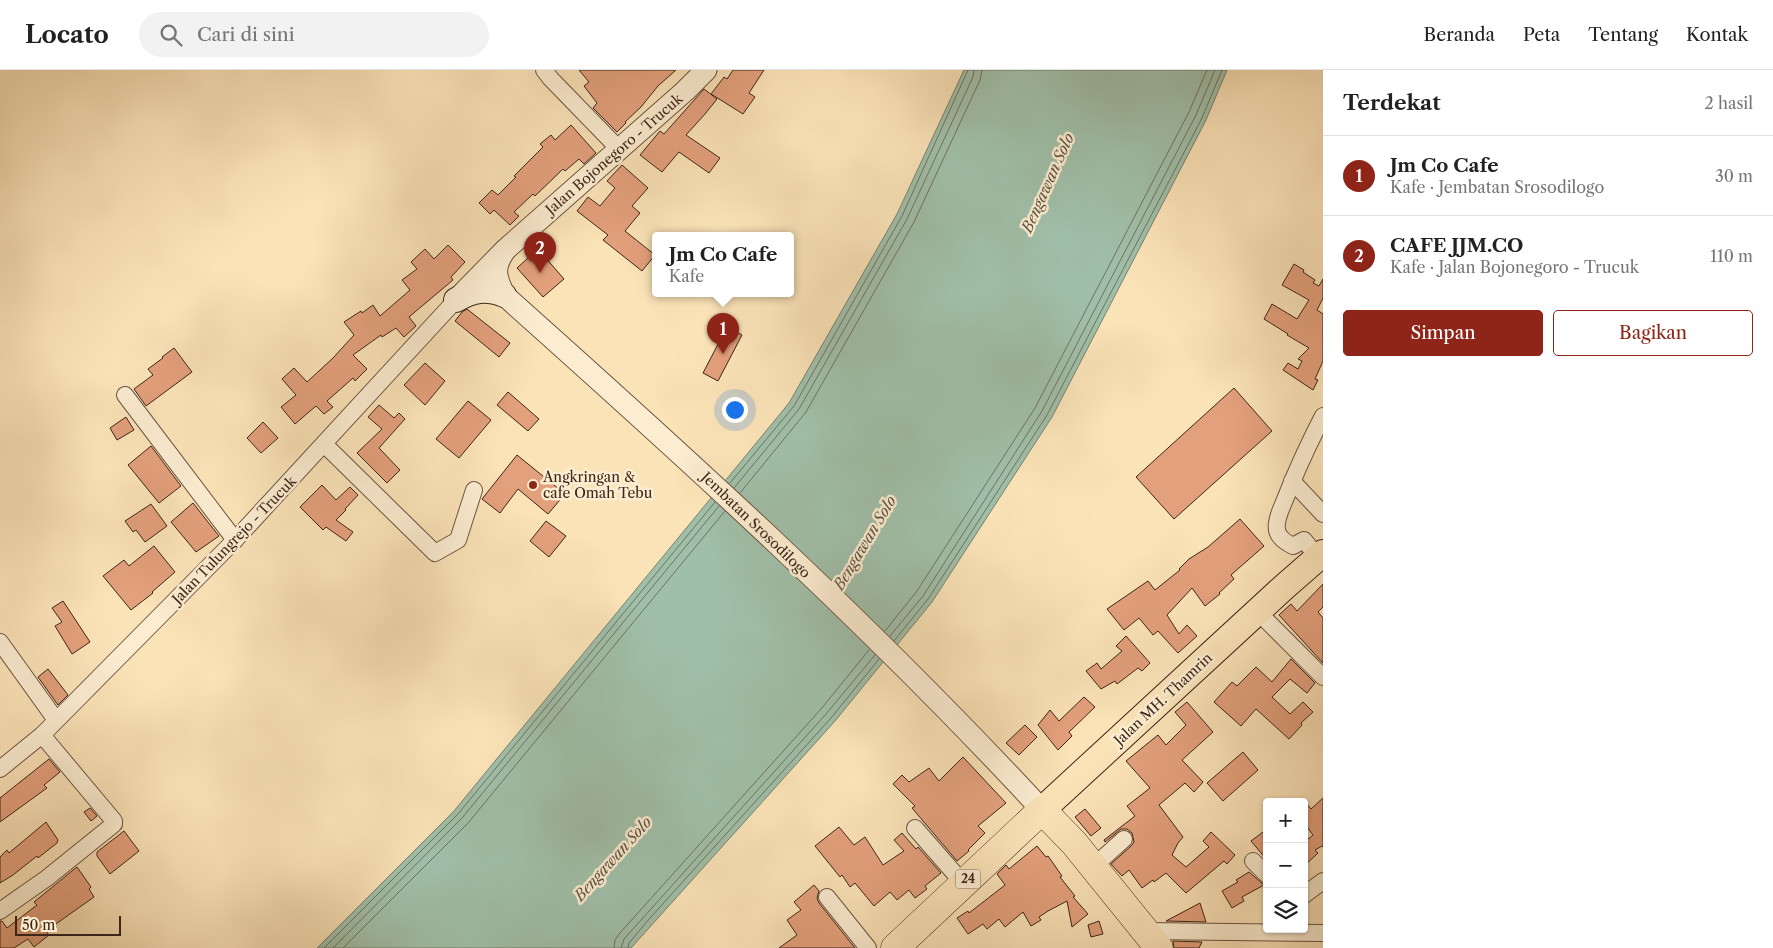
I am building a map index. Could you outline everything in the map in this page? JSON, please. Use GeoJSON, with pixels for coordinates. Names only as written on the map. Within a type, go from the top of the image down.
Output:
{"type":"FeatureCollection","features":[{"type":"Feature","properties":{"kind":"highway"},"geometry":{"type":"LineString","coordinates":[[1042,810],[1074,843],[1152,939]]}},
{"type":"Feature","properties":{"kind":"highway","name":"24"},"geometry":{"type":"LineString","coordinates":[[895,948],[1042,810]]}},
{"type":"Feature","properties":{"kind":"main road"},"geometry":{"type":"LineString","coordinates":[[456,300],[471,292],[480,290],[488,290],[504,295]]}},
{"type":"Feature","properties":{"kind":"main road","name":"Jalan MH. Thamrin"},"geometry":{"type":"LineString","coordinates":[[1042,810],[1283,588],[1319,546]]}},
{"type":"Feature","properties":{"kind":"street"},"geometry":{"type":"LineString","coordinates":[[544,70],[619,149]]}},
{"type":"Feature","properties":{"kind":"street","name":"Jalan Bojonegoro - Trucuk"},"geometry":{"type":"LineString","coordinates":[[456,300],[505,250],[685,91],[706,70]]}},
{"type":"Feature","properties":{"kind":"street"},"geometry":{"type":"LineString","coordinates":[[504,295],[498,281],[496,268],[505,250]]}},
{"type":"Feature","properties":{"kind":"street","name":"Jembatan Srosodilogo"},"geometry":{"type":"LineString","coordinates":[[504,295],[682,454],[916,678],[1042,810]]}},
{"type":"Feature","properties":{"kind":"street","name":"Jalan Tulungrejo - Trucuk"},"geometry":{"type":"LineString","coordinates":[[0,769],[42,735],[235,540],[456,300]]}},
{"type":"Feature","properties":{"kind":"street"},"geometry":{"type":"LineString","coordinates":[[125,395],[235,540]]}},
{"type":"Feature","properties":{"kind":"street"},"geometry":{"type":"LineString","coordinates":[[1319,546],[1304,540],[1293,546],[1282,541],[1276,523],[1308,443],[1323,416]]}},
{"type":"Feature","properties":{"kind":"street"},"geometry":{"type":"LineString","coordinates":[[324,444],[436,553],[458,540],[474,490]]}},
{"type":"Feature","properties":{"kind":"street"},"geometry":{"type":"LineString","coordinates":[[1292,481],[1323,514]]}},
{"type":"Feature","properties":{"kind":"street"},"geometry":{"type":"LineString","coordinates":[[1257,611],[1323,677]]}},
{"type":"Feature","properties":{"kind":"street"},"geometry":{"type":"LineString","coordinates":[[0,642],[56,720]]}},
{"type":"Feature","properties":{"kind":"street"},"geometry":{"type":"LineString","coordinates":[[0,911],[47,878],[114,824],[114,821],[96,798],[42,735]]}},
{"type":"Feature","properties":{"kind":"street"},"geometry":{"type":"LineString","coordinates":[[915,828],[963,883]]}},
{"type":"Feature","properties":{"kind":"street"},"geometry":{"type":"LineString","coordinates":[[1094,867],[1124,839]]}},
{"type":"Feature","properties":{"kind":"street"},"geometry":{"type":"LineString","coordinates":[[1253,861],[1263,871]]}},
{"type":"Feature","properties":{"kind":"street"},"geometry":{"type":"LineString","coordinates":[[1308,892],[1323,880]]}},
{"type":"Feature","properties":{"kind":"street"},"geometry":{"type":"LineString","coordinates":[[828,897],[868,948]]}},
{"type":"Feature","properties":{"kind":"street"},"geometry":{"type":"LineString","coordinates":[[1152,939],[1262,929],[1323,933]]}},
{"type":"Feature","properties":{"kind":"water","name":"Bengawan Solo"},"geometry":{"type":"Polygon","coordinates":[[[964,70],[1227,70],[1206,120],[1052,417],[932,602],[835,721],[631,948],[317,948],[454,811],[789,403],[897,214],[964,70]]]}},
{"type":"Feature","properties":{"kind":"building"},"geometry":{"type":"Polygon","coordinates":[[[579,70],[676,70],[658,86],[617,132],[593,108],[597,103],[584,86],[589,82],[579,70]]]}},
{"type":"Feature","properties":{"kind":"building"},"geometry":{"type":"Polygon","coordinates":[[[733,70],[764,70],[749,93],[755,97],[743,114],[711,94],[724,77],[727,79],[733,70]]]}},
{"type":"Feature","properties":{"kind":"building"},"geometry":{"type":"Polygon","coordinates":[[[704,89],[717,99],[686,135],[720,158],[709,173],[679,152],[662,172],[640,155],[660,131],[664,134],[704,89]]]}},
{"type":"Feature","properties":{"kind":"building"},"geometry":{"type":"Polygon","coordinates":[[[571,125],[596,153],[584,164],[579,159],[565,171],[563,169],[535,196],[533,194],[514,212],[519,216],[510,225],[494,210],[490,214],[479,203],[492,190],[498,195],[543,147],[540,144],[551,135],[555,140],[571,125]]]}},
{"type":"Feature","properties":{"kind":"building"},"geometry":{"type":"Polygon","coordinates":[[[622,165],[648,188],[632,206],[640,213],[625,231],[652,253],[652,259],[642,271],[603,240],[608,235],[577,211],[588,197],[600,206],[615,188],[607,181],[622,165]]]}},
{"type":"Feature","properties":{"kind":"building"},"geometry":{"type":"Polygon","coordinates":[[[448,245],[465,262],[451,277],[453,280],[409,317],[416,326],[404,337],[396,328],[382,337],[381,335],[353,355],[367,369],[355,381],[353,378],[327,401],[333,407],[324,414],[316,406],[295,424],[281,407],[296,395],[282,379],[294,368],[307,382],[354,335],[344,322],[373,305],[380,316],[410,290],[402,280],[417,269],[411,262],[425,249],[434,259],[448,245]]]}},
{"type":"Feature","properties":{"kind":"building"},"geometry":{"type":"Polygon","coordinates":[[[538,249],[564,279],[543,297],[517,268],[538,249]]]}},
{"type":"Feature","properties":{"kind":"building"},"geometry":{"type":"Polygon","coordinates":[[[1294,264],[1315,280],[1313,283],[1319,286],[1323,279],[1323,298],[1317,310],[1323,314],[1323,361],[1315,379],[1318,380],[1313,390],[1283,370],[1288,363],[1298,369],[1302,361],[1298,359],[1309,348],[1264,319],[1272,304],[1297,319],[1309,300],[1282,285],[1294,264]]]}},
{"type":"Feature","properties":{"kind":"building"},"geometry":{"type":"Polygon","coordinates":[[[467,309],[510,343],[499,357],[455,321],[467,309]]]}},
{"type":"Feature","properties":{"kind":"building"},"geometry":{"type":"Polygon","coordinates":[[[727,327],[742,335],[718,381],[703,373],[727,327]]]}},
{"type":"Feature","properties":{"kind":"building"},"geometry":{"type":"Polygon","coordinates":[[[174,348],[192,372],[146,406],[134,389],[153,375],[148,369],[174,348]]]}},
{"type":"Feature","properties":{"kind":"building"},"geometry":{"type":"Polygon","coordinates":[[[425,363],[445,381],[425,405],[404,385],[425,363]]]}},
{"type":"Feature","properties":{"kind":"building"},"geometry":{"type":"Polygon","coordinates":[[[1234,388],[1272,431],[1174,519],[1136,477],[1234,388]]]}},
{"type":"Feature","properties":{"kind":"building"},"geometry":{"type":"Polygon","coordinates":[[[508,392],[539,419],[528,431],[497,405],[508,392]]]}},
{"type":"Feature","properties":{"kind":"building"},"geometry":{"type":"Polygon","coordinates":[[[468,401],[491,420],[459,458],[436,439],[468,401]]]}},
{"type":"Feature","properties":{"kind":"building"},"geometry":{"type":"Polygon","coordinates":[[[379,405],[394,418],[399,413],[405,419],[379,448],[400,470],[387,483],[357,453],[382,429],[368,417],[379,405]]]}},
{"type":"Feature","properties":{"kind":"building"},"geometry":{"type":"Polygon","coordinates":[[[126,417],[134,430],[117,440],[110,428],[126,417]]]}},
{"type":"Feature","properties":{"kind":"building"},"geometry":{"type":"Polygon","coordinates":[[[263,422],[278,438],[261,453],[247,438],[263,422]]]}},
{"type":"Feature","properties":{"kind":"building"},"geometry":{"type":"Polygon","coordinates":[[[151,446],[181,486],[159,503],[128,465],[151,446]]]}},
{"type":"Feature","properties":{"kind":"building","name":"Angkringan & cafe Omah Tebu"},"geometry":{"type":"Polygon","coordinates":[[[517,455],[565,494],[548,514],[518,489],[500,513],[482,499],[517,455]]]}},
{"type":"Feature","properties":{"kind":"building"},"geometry":{"type":"Polygon","coordinates":[[[322,485],[336,500],[350,487],[358,495],[336,520],[353,532],[346,541],[326,527],[323,530],[300,507],[322,485]]]}},
{"type":"Feature","properties":{"kind":"building"},"geometry":{"type":"Polygon","coordinates":[[[193,503],[219,536],[196,552],[171,522],[193,503]]]}},
{"type":"Feature","properties":{"kind":"building"},"geometry":{"type":"Polygon","coordinates":[[[151,504],[167,526],[145,542],[136,530],[133,532],[125,521],[151,504]]]}},
{"type":"Feature","properties":{"kind":"building"},"geometry":{"type":"Polygon","coordinates":[[[1240,519],[1264,546],[1231,575],[1234,579],[1205,606],[1192,588],[1167,615],[1179,634],[1187,625],[1197,636],[1178,653],[1158,631],[1153,635],[1139,618],[1124,630],[1107,609],[1148,581],[1155,590],[1180,570],[1189,559],[1208,547],[1240,519]]]}},
{"type":"Feature","properties":{"kind":"building","name":"Angkringan & cafe Omah Tebu"},"geometry":{"type":"Polygon","coordinates":[[[546,521],[566,536],[549,557],[530,541],[546,521]]]}},
{"type":"Feature","properties":{"kind":"building"},"geometry":{"type":"Polygon","coordinates":[[[154,546],[175,572],[153,593],[131,610],[103,576],[124,560],[129,566],[154,546]]]}},
{"type":"Feature","properties":{"kind":"building"},"geometry":{"type":"Polygon","coordinates":[[[1323,584],[1323,607],[1318,612],[1323,618],[1323,663],[1279,615],[1291,604],[1297,611],[1323,584]]]}},
{"type":"Feature","properties":{"kind":"building"},"geometry":{"type":"Polygon","coordinates":[[[63,601],[90,642],[72,654],[55,626],[62,622],[52,608],[63,601]]]}},
{"type":"Feature","properties":{"kind":"building"},"geometry":{"type":"Polygon","coordinates":[[[1126,636],[1150,663],[1142,671],[1138,668],[1117,684],[1115,681],[1101,689],[1086,671],[1097,663],[1101,669],[1122,651],[1116,646],[1126,636]]]}},
{"type":"Feature","properties":{"kind":"building"},"geometry":{"type":"Polygon","coordinates":[[[1291,659],[1315,683],[1307,693],[1290,679],[1272,697],[1290,714],[1303,702],[1313,712],[1301,723],[1302,725],[1289,739],[1256,709],[1241,726],[1214,702],[1232,682],[1237,686],[1256,667],[1272,682],[1291,659]]]}},
{"type":"Feature","properties":{"kind":"building"},"geometry":{"type":"Polygon","coordinates":[[[48,669],[68,695],[58,705],[38,677],[48,669]]]}},
{"type":"Feature","properties":{"kind":"building"},"geometry":{"type":"Polygon","coordinates":[[[1084,697],[1095,707],[1069,732],[1072,736],[1058,750],[1038,725],[1050,710],[1059,721],[1084,697]]]}},
{"type":"Feature","properties":{"kind":"building"},"geometry":{"type":"Polygon","coordinates":[[[1187,702],[1213,732],[1182,760],[1203,782],[1194,792],[1185,783],[1159,805],[1183,837],[1172,855],[1186,867],[1209,847],[1203,841],[1211,832],[1235,855],[1227,864],[1224,861],[1186,893],[1166,873],[1142,888],[1129,870],[1122,876],[1111,864],[1134,842],[1132,833],[1127,829],[1121,829],[1105,842],[1104,840],[1135,816],[1127,806],[1150,788],[1126,761],[1158,735],[1166,745],[1186,725],[1175,712],[1187,702]]]}},
{"type":"Feature","properties":{"kind":"building"},"geometry":{"type":"Polygon","coordinates":[[[1025,725],[1037,737],[1019,755],[1006,743],[1025,725]]]}},
{"type":"Feature","properties":{"kind":"building"},"geometry":{"type":"Polygon","coordinates":[[[1243,752],[1258,770],[1223,801],[1207,783],[1243,752]]]}},
{"type":"Feature","properties":{"kind":"building"},"geometry":{"type":"Polygon","coordinates":[[[963,757],[1006,803],[978,826],[985,833],[957,861],[912,808],[915,806],[893,784],[902,775],[909,782],[929,768],[939,781],[963,757]]]}},
{"type":"Feature","properties":{"kind":"building"},"geometry":{"type":"Polygon","coordinates":[[[49,759],[60,772],[44,785],[47,788],[0,822],[0,798],[49,759]]]}},
{"type":"Feature","properties":{"kind":"building"},"geometry":{"type":"Polygon","coordinates":[[[1323,798],[1323,847],[1315,850],[1318,853],[1308,862],[1308,839],[1313,835],[1308,828],[1308,806],[1311,809],[1323,798]]]}},
{"type":"Feature","properties":{"kind":"building"},"geometry":{"type":"Polygon","coordinates":[[[90,808],[97,816],[91,821],[84,812],[90,808]]]}},
{"type":"Feature","properties":{"kind":"building"},"geometry":{"type":"Polygon","coordinates":[[[1085,809],[1101,828],[1091,836],[1075,817],[1085,809]]]}},
{"type":"Feature","properties":{"kind":"building"},"geometry":{"type":"Polygon","coordinates":[[[46,822],[58,840],[57,843],[0,883],[0,857],[7,850],[9,853],[46,822]]]}},
{"type":"Feature","properties":{"kind":"building"},"geometry":{"type":"Polygon","coordinates":[[[839,827],[854,845],[865,837],[883,865],[904,851],[894,840],[902,833],[916,849],[918,847],[941,873],[925,886],[927,889],[915,898],[909,890],[897,900],[890,892],[874,906],[855,883],[850,887],[842,875],[840,877],[815,846],[839,827]]]}},
{"type":"Feature","properties":{"kind":"building"},"geometry":{"type":"Polygon","coordinates":[[[124,831],[139,851],[110,874],[97,856],[97,852],[124,831]]]}},
{"type":"Feature","properties":{"kind":"building"},"geometry":{"type":"Polygon","coordinates":[[[1263,832],[1263,855],[1251,841],[1263,832]]]}},
{"type":"Feature","properties":{"kind":"building"},"geometry":{"type":"Polygon","coordinates":[[[1037,846],[1046,857],[1048,856],[1062,876],[1060,877],[1075,896],[1073,897],[1088,914],[1072,927],[1067,901],[1039,917],[1041,920],[1031,926],[1023,912],[1005,927],[999,919],[987,929],[983,924],[968,934],[957,918],[968,911],[969,913],[1005,885],[997,874],[1006,865],[1009,869],[1037,846]]]}},
{"type":"Feature","properties":{"kind":"building"},"geometry":{"type":"Polygon","coordinates":[[[77,867],[91,887],[89,889],[94,897],[46,931],[49,935],[34,947],[28,939],[14,948],[0,948],[0,921],[7,928],[37,905],[34,902],[77,867]]]}},
{"type":"Feature","properties":{"kind":"building"},"geometry":{"type":"Polygon","coordinates":[[[1249,872],[1263,886],[1242,897],[1244,901],[1232,908],[1222,891],[1238,882],[1236,880],[1249,872]]]}},
{"type":"Feature","properties":{"kind":"building"},"geometry":{"type":"Polygon","coordinates":[[[814,885],[819,891],[817,898],[819,903],[855,948],[779,948],[797,935],[787,920],[801,910],[794,902],[814,885]]]}},
{"type":"Feature","properties":{"kind":"building"},"geometry":{"type":"Polygon","coordinates":[[[1200,903],[1206,922],[1166,921],[1200,903]]]}},
{"type":"Feature","properties":{"kind":"building"},"geometry":{"type":"Polygon","coordinates":[[[1099,921],[1103,934],[1091,937],[1088,925],[1099,921]]]}},
{"type":"Feature","properties":{"kind":"building"},"geometry":{"type":"Polygon","coordinates":[[[1173,941],[1202,942],[1199,948],[1174,948],[1173,941]]]}},
{"type":"Feature","properties":{"kind":"place","name":"CAFE JJM.CO"},"geometry":{"type":"Point","coordinates":[540,273]}},
{"type":"Feature","properties":{"kind":"place","name":"Jm Co Cafe"},"geometry":{"type":"Point","coordinates":[723,354]}},
{"type":"Feature","properties":{"kind":"place","name":"Angkringan & cafe Omah Tebu"},"geometry":{"type":"Point","coordinates":[533,485]}}]}
